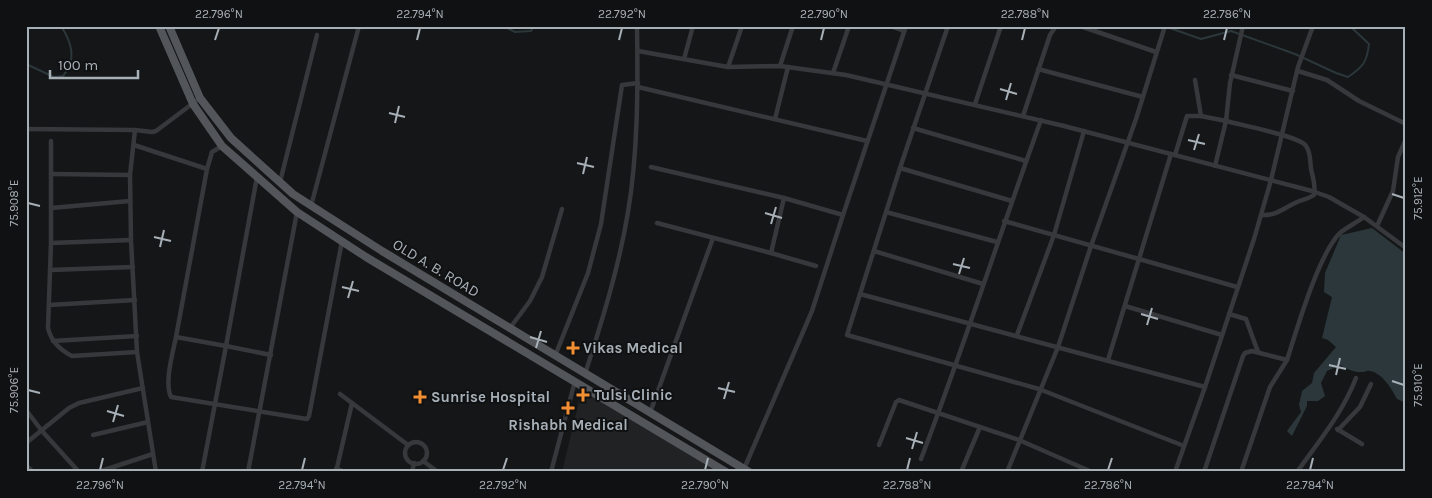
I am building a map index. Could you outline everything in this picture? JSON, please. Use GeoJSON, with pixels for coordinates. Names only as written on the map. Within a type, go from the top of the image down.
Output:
{"type":"FeatureCollection","features":[{"type":"Feature","properties":{"kind":"main road","name":"OLD A. B. ROAD"},"geometry":{"type":"LineString","coordinates":[[159,26],[193,104],[222,146],[297,212],[374,262],[726,472]]}},
{"type":"Feature","properties":{"kind":"main road","name":"OLD A. B. ROAD"},"geometry":{"type":"LineString","coordinates":[[169,26],[200,98],[231,138],[293,194],[382,251],[747,470]]}},
{"type":"Feature","properties":{"kind":"main road"},"geometry":{"type":"LineString","coordinates":[[374,262],[382,251]]}},
{"type":"Feature","properties":{"kind":"street"},"geometry":{"type":"LineString","coordinates":[[311,206],[359,26]]}},
{"type":"Feature","properties":{"kind":"street"},"geometry":{"type":"LineString","coordinates":[[585,374],[608,303],[628,213],[633,178],[638,85],[637,26]]}},
{"type":"Feature","properties":{"kind":"street"},"geometry":{"type":"LineString","coordinates":[[684,59],[692,26]]}},
{"type":"Feature","properties":{"kind":"street"},"geometry":{"type":"LineString","coordinates":[[728,67],[742,26]]}},
{"type":"Feature","properties":{"kind":"street"},"geometry":{"type":"LineString","coordinates":[[780,66],[793,26]]}},
{"type":"Feature","properties":{"kind":"street"},"geometry":{"type":"LineString","coordinates":[[833,73],[849,26]]}},
{"type":"Feature","properties":{"kind":"street"},"geometry":{"type":"LineString","coordinates":[[747,470],[812,311],[905,29],[890,26]]}},
{"type":"Feature","properties":{"kind":"street"},"geometry":{"type":"LineString","coordinates":[[948,26],[846,335],[1039,389],[1184,446]]}},
{"type":"Feature","properties":{"kind":"street"},"geometry":{"type":"LineString","coordinates":[[975,104],[1002,26]]}},
{"type":"Feature","properties":{"kind":"street"},"geometry":{"type":"LineString","coordinates":[[1022,116],[1050,35],[1056,26]]}},
{"type":"Feature","properties":{"kind":"street"},"geometry":{"type":"LineString","coordinates":[[1080,26],[1156,52]]}},
{"type":"Feature","properties":{"kind":"street"},"geometry":{"type":"LineString","coordinates":[[1007,472],[1018,440],[1058,347],[1091,246],[1124,156],[1126,143],[1165,26]]}},
{"type":"Feature","properties":{"kind":"street"},"geometry":{"type":"LineString","coordinates":[[1215,166],[1226,121],[1231,75],[1243,26]]}},
{"type":"Feature","properties":{"kind":"street"},"geometry":{"type":"LineString","coordinates":[[1175,472],[1205,388],[1261,215],[1298,69],[1313,26]]}},
{"type":"Feature","properties":{"kind":"street"},"geometry":{"type":"LineString","coordinates":[[280,182],[317,35]]}},
{"type":"Feature","properties":{"kind":"street"},"geometry":{"type":"LineString","coordinates":[[638,51],[728,67],[780,66],[833,73],[925,92],[1084,130],[1329,197],[1364,217],[1406,248]]}},
{"type":"Feature","properties":{"kind":"street"},"geometry":{"type":"LineString","coordinates":[[775,119],[788,67]]}},
{"type":"Feature","properties":{"kind":"street"},"geometry":{"type":"LineString","coordinates":[[1038,69],[1142,97]]}},
{"type":"Feature","properties":{"kind":"street"},"geometry":{"type":"LineString","coordinates":[[1298,69],[1327,80],[1358,101],[1406,124]]}},
{"type":"Feature","properties":{"kind":"street"},"geometry":{"type":"LineString","coordinates":[[1231,75],[1293,91]]}},
{"type":"Feature","properties":{"kind":"street"},"geometry":{"type":"LineString","coordinates":[[1195,80],[1201,116]]}},
{"type":"Feature","properties":{"kind":"street"},"geometry":{"type":"LineString","coordinates":[[555,356],[588,272],[601,224],[622,85],[638,85],[867,141]]}},
{"type":"Feature","properties":{"kind":"street"},"geometry":{"type":"LineString","coordinates":[[26,129],[135,130],[152,132],[200,98]]}},
{"type":"Feature","properties":{"kind":"street"},"geometry":{"type":"LineString","coordinates":[[1108,360],[1139,258],[1186,116],[1201,116],[1226,121],[1295,139],[1306,145],[1311,160],[1315,192],[1312,197],[1304,198],[1277,214],[1261,215]]}},
{"type":"Feature","properties":{"kind":"street"},"geometry":{"type":"LineString","coordinates":[[921,459],[939,413],[1004,221],[1041,120]]}},
{"type":"Feature","properties":{"kind":"street"},"geometry":{"type":"LineString","coordinates":[[913,128],[1026,161]]}},
{"type":"Feature","properties":{"kind":"street"},"geometry":{"type":"LineString","coordinates":[[135,130],[130,175],[130,201],[137,352],[156,472]]}},
{"type":"Feature","properties":{"kind":"street"},"geometry":{"type":"LineString","coordinates":[[1017,335],[1054,236],[1084,130]]}},
{"type":"Feature","properties":{"kind":"street"},"geometry":{"type":"LineString","coordinates":[[1377,226],[1393,190],[1398,158],[1406,139]]}},
{"type":"Feature","properties":{"kind":"street"},"geometry":{"type":"LineString","coordinates":[[51,141],[51,243],[48,328],[53,341],[65,353],[72,356],[137,352]]}},
{"type":"Feature","properties":{"kind":"street"},"geometry":{"type":"LineString","coordinates":[[134,145],[206,169]]}},
{"type":"Feature","properties":{"kind":"street"},"geometry":{"type":"LineString","coordinates":[[222,146],[212,152],[206,169],[170,370],[170,394],[176,399],[216,403],[305,419],[308,417],[342,241]]}},
{"type":"Feature","properties":{"kind":"street"},"geometry":{"type":"LineString","coordinates":[[651,167],[784,198],[843,215]]}},
{"type":"Feature","properties":{"kind":"street"},"geometry":{"type":"LineString","coordinates":[[900,168],[1012,201]]}},
{"type":"Feature","properties":{"kind":"street"},"geometry":{"type":"LineString","coordinates":[[52,174],[130,175]]}},
{"type":"Feature","properties":{"kind":"street"},"geometry":{"type":"LineString","coordinates":[[202,472],[257,177]]}},
{"type":"Feature","properties":{"kind":"street"},"geometry":{"type":"LineString","coordinates":[[771,253],[784,198]]}},
{"type":"Feature","properties":{"kind":"street"},"geometry":{"type":"LineString","coordinates":[[51,208],[130,201]]}},
{"type":"Feature","properties":{"kind":"street"},"geometry":{"type":"LineString","coordinates":[[510,328],[530,301],[542,276],[562,209]]}},
{"type":"Feature","properties":{"kind":"street"},"geometry":{"type":"LineString","coordinates":[[248,472],[297,212]]}},
{"type":"Feature","properties":{"kind":"street"},"geometry":{"type":"LineString","coordinates":[[886,212],[998,242]]}},
{"type":"Feature","properties":{"kind":"street"},"geometry":{"type":"LineString","coordinates":[[1242,472],[1270,387],[1286,360],[1316,277],[1328,250],[1341,233],[1364,217]]}},
{"type":"Feature","properties":{"kind":"street"},"geometry":{"type":"LineString","coordinates":[[1004,221],[1237,287]]}},
{"type":"Feature","properties":{"kind":"street"},"geometry":{"type":"LineString","coordinates":[[658,224],[816,266]]}},
{"type":"Feature","properties":{"kind":"street"},"geometry":{"type":"LineString","coordinates":[[650,413],[713,238]]}},
{"type":"Feature","properties":{"kind":"street"},"geometry":{"type":"LineString","coordinates":[[51,243],[131,240]]}},
{"type":"Feature","properties":{"kind":"street"},"geometry":{"type":"LineString","coordinates":[[874,251],[983,284]]}},
{"type":"Feature","properties":{"kind":"street"},"geometry":{"type":"LineString","coordinates":[[50,270],[133,266]]}},
{"type":"Feature","properties":{"kind":"street"},"geometry":{"type":"LineString","coordinates":[[860,294],[1017,335],[1205,388]]}},
{"type":"Feature","properties":{"kind":"street"},"geometry":{"type":"LineString","coordinates":[[49,305],[135,300]]}},
{"type":"Feature","properties":{"kind":"street"},"geometry":{"type":"LineString","coordinates":[[1125,306],[1222,335]]}},
{"type":"Feature","properties":{"kind":"street"},"geometry":{"type":"LineString","coordinates":[[1229,314],[1246,320],[1258,352]]}},
{"type":"Feature","properties":{"kind":"street"},"geometry":{"type":"LineString","coordinates":[[53,341],[137,336]]}},
{"type":"Feature","properties":{"kind":"street"},"geometry":{"type":"LineString","coordinates":[[176,336],[271,355]]}},
{"type":"Feature","properties":{"kind":"street"},"geometry":{"type":"LineString","coordinates":[[1204,472],[1243,356],[1249,351],[1286,360]]}},
{"type":"Feature","properties":{"kind":"street"},"geometry":{"type":"LineString","coordinates":[[1298,472],[1345,404],[1356,378]]}},
{"type":"Feature","properties":{"kind":"street"},"geometry":{"type":"LineString","coordinates":[[551,472],[575,381]]}},
{"type":"Feature","properties":{"kind":"street"},"geometry":{"type":"LineString","coordinates":[[1338,430],[1360,407],[1371,384]]}},
{"type":"Feature","properties":{"kind":"street"},"geometry":{"type":"LineString","coordinates":[[26,443],[69,408],[79,403],[143,388]]}},
{"type":"Feature","properties":{"kind":"street"},"geometry":{"type":"LineString","coordinates":[[340,394],[408,445]]}},
{"type":"Feature","properties":{"kind":"street"},"geometry":{"type":"LineString","coordinates":[[878,445],[896,402],[899,400],[1018,440],[1092,472]]}},
{"type":"Feature","properties":{"kind":"street"},"geometry":{"type":"LineString","coordinates":[[345,472],[336,470],[352,403]]}},
{"type":"Feature","properties":{"kind":"street"},"geometry":{"type":"LineString","coordinates":[[26,410],[79,472]]}},
{"type":"Feature","properties":{"kind":"street"},"geometry":{"type":"LineString","coordinates":[[93,435],[148,422]]}},
{"type":"Feature","properties":{"kind":"street"},"geometry":{"type":"LineString","coordinates":[[1331,426],[1362,444]]}},
{"type":"Feature","properties":{"kind":"street"},"geometry":{"type":"LineString","coordinates":[[961,472],[980,427]]}},
{"type":"Feature","properties":{"kind":"street"},"geometry":{"type":"LineString","coordinates":[[416,442],[422,444],[426,452],[423,461],[414,464],[409,461],[405,456],[405,450],[408,445],[416,442]]}},
{"type":"Feature","properties":{"kind":"street"},"geometry":{"type":"LineString","coordinates":[[98,472],[153,454]]}},
{"type":"Feature","properties":{"kind":"street"},"geometry":{"type":"LineString","coordinates":[[423,461],[438,472]]}},
{"type":"Feature","properties":{"kind":"street"},"geometry":{"type":"LineString","coordinates":[[412,472],[414,464]]}},
{"type":"Feature","properties":{"kind":"street"},"geometry":{"type":"LineString","coordinates":[[26,465],[33,472]]}},
{"type":"Feature","properties":{"kind":"shaded area"},"geometry":{"type":"Polygon","coordinates":[[[1372,228],[1406,254],[1406,403],[1397,399],[1386,382],[1374,372],[1357,372],[1340,365],[1327,371],[1321,383],[1325,396],[1318,401],[1307,401],[1307,406],[1292,436],[1287,431],[1301,412],[1299,405],[1302,391],[1312,383],[1314,373],[1336,347],[1328,340],[1322,338],[1332,297],[1324,292],[1325,273],[1341,235],[1372,228]]]}},
{"type":"Feature","properties":{"kind":"shaded area"},"geometry":{"type":"Polygon","coordinates":[[[582,388],[720,472],[562,472],[582,388]]]}},
{"type":"Feature","properties":{"kind":"waterway"},"geometry":{"type":"LineString","coordinates":[[26,64],[54,77],[63,76],[70,64],[71,51],[68,39],[61,26]]}},
{"type":"Feature","properties":{"kind":"waterway"},"geometry":{"type":"LineString","coordinates":[[503,26],[515,32],[531,31],[534,26]]}},
{"type":"Feature","properties":{"kind":"waterway"},"geometry":{"type":"LineString","coordinates":[[1167,27],[1201,39],[1231,31],[1295,54],[1348,77],[1363,64],[1369,44],[1350,26]]}},
{"type":"Feature","properties":{"kind":"place","name":"Vikas Medical"},"geometry":{"type":"Point","coordinates":[573,348]}},
{"type":"Feature","properties":{"kind":"place","name":"Tulsi Clinic"},"geometry":{"type":"Point","coordinates":[583,395]}},
{"type":"Feature","properties":{"kind":"place","name":"Sunrise Hospital"},"geometry":{"type":"Point","coordinates":[420,397]}},
{"type":"Feature","properties":{"kind":"place","name":"Rishabh Medical"},"geometry":{"type":"Point","coordinates":[568,408]}}]}
